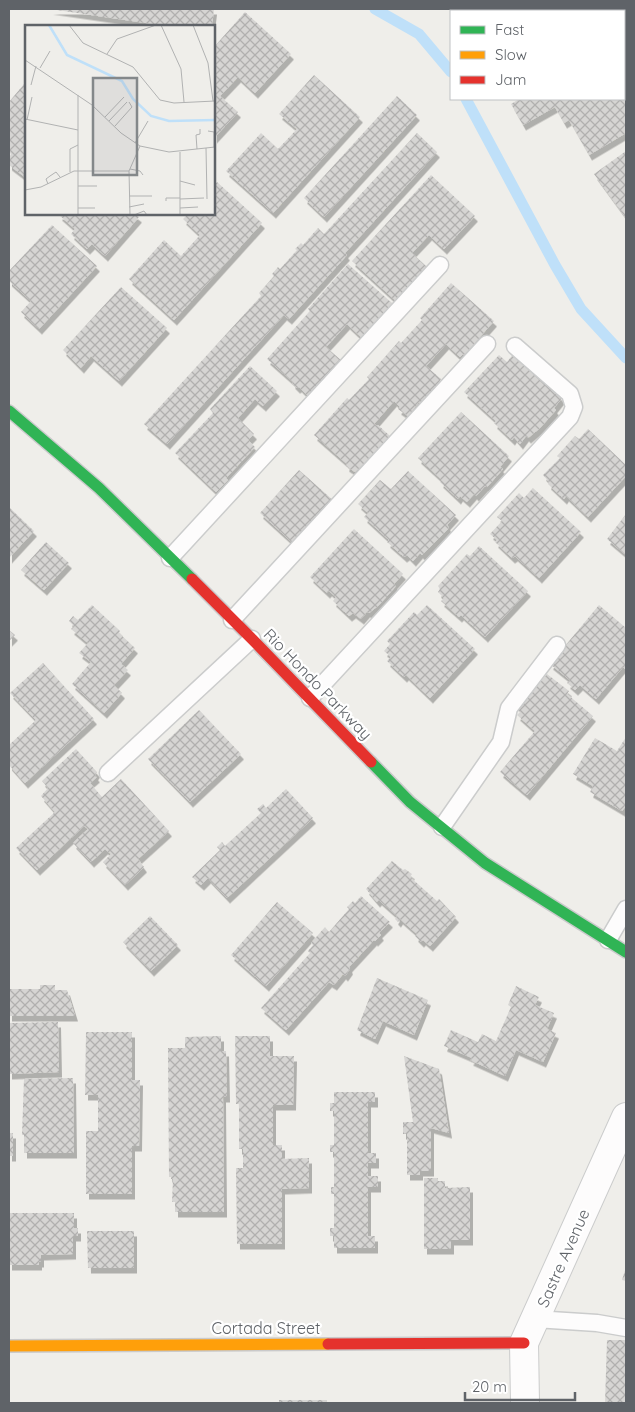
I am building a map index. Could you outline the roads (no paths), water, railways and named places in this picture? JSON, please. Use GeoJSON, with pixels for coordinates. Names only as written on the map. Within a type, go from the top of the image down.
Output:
{"type":"FeatureCollection","features":[{"type":"Feature","properties":{"kind":"street","name":"Rio Hondo Parkway"},"geometry":{"type":"LineString","coordinates":[[9,411],[99,488],[252,639],[410,802],[485,863],[626,952]]}},
{"type":"Feature","properties":{"kind":"street","name":"Sastre Avenue"},"geometry":{"type":"LineString","coordinates":[[525,1403],[530,1331],[626,1118]]}},
{"type":"Feature","properties":{"kind":"street","name":"Cortada Street"},"geometry":{"type":"LineString","coordinates":[[9,1346],[530,1331]]}},
{"type":"Feature","properties":{"kind":"lane"},"geometry":{"type":"LineString","coordinates":[[170,558],[440,265]]}},
{"type":"Feature","properties":{"kind":"lane"},"geometry":{"type":"LineString","coordinates":[[232,620],[487,344]]}},
{"type":"Feature","properties":{"kind":"lane"},"geometry":{"type":"LineString","coordinates":[[310,698],[570,417],[574,407],[570,394],[515,346]]}},
{"type":"Feature","properties":{"kind":"lane"},"geometry":{"type":"LineString","coordinates":[[108,774],[252,639]]}},
{"type":"Feature","properties":{"kind":"lane"},"geometry":{"type":"LineString","coordinates":[[442,828],[502,742],[509,708],[557,645]]}},
{"type":"Feature","properties":{"kind":"lane"},"geometry":{"type":"LineString","coordinates":[[608,940],[626,909]]}},
{"type":"Feature","properties":{"kind":"lane"},"geometry":{"type":"LineString","coordinates":[[530,1331],[597,1323],[626,1328]]}},
{"type":"Feature","properties":{"kind":"waterway"},"geometry":{"type":"LineString","coordinates":[[375,9],[419,34],[450,71]]}},
{"type":"Feature","properties":{"kind":"waterway"},"geometry":{"type":"LineString","coordinates":[[467,100],[555,265],[581,309],[626,358]]}}]}
